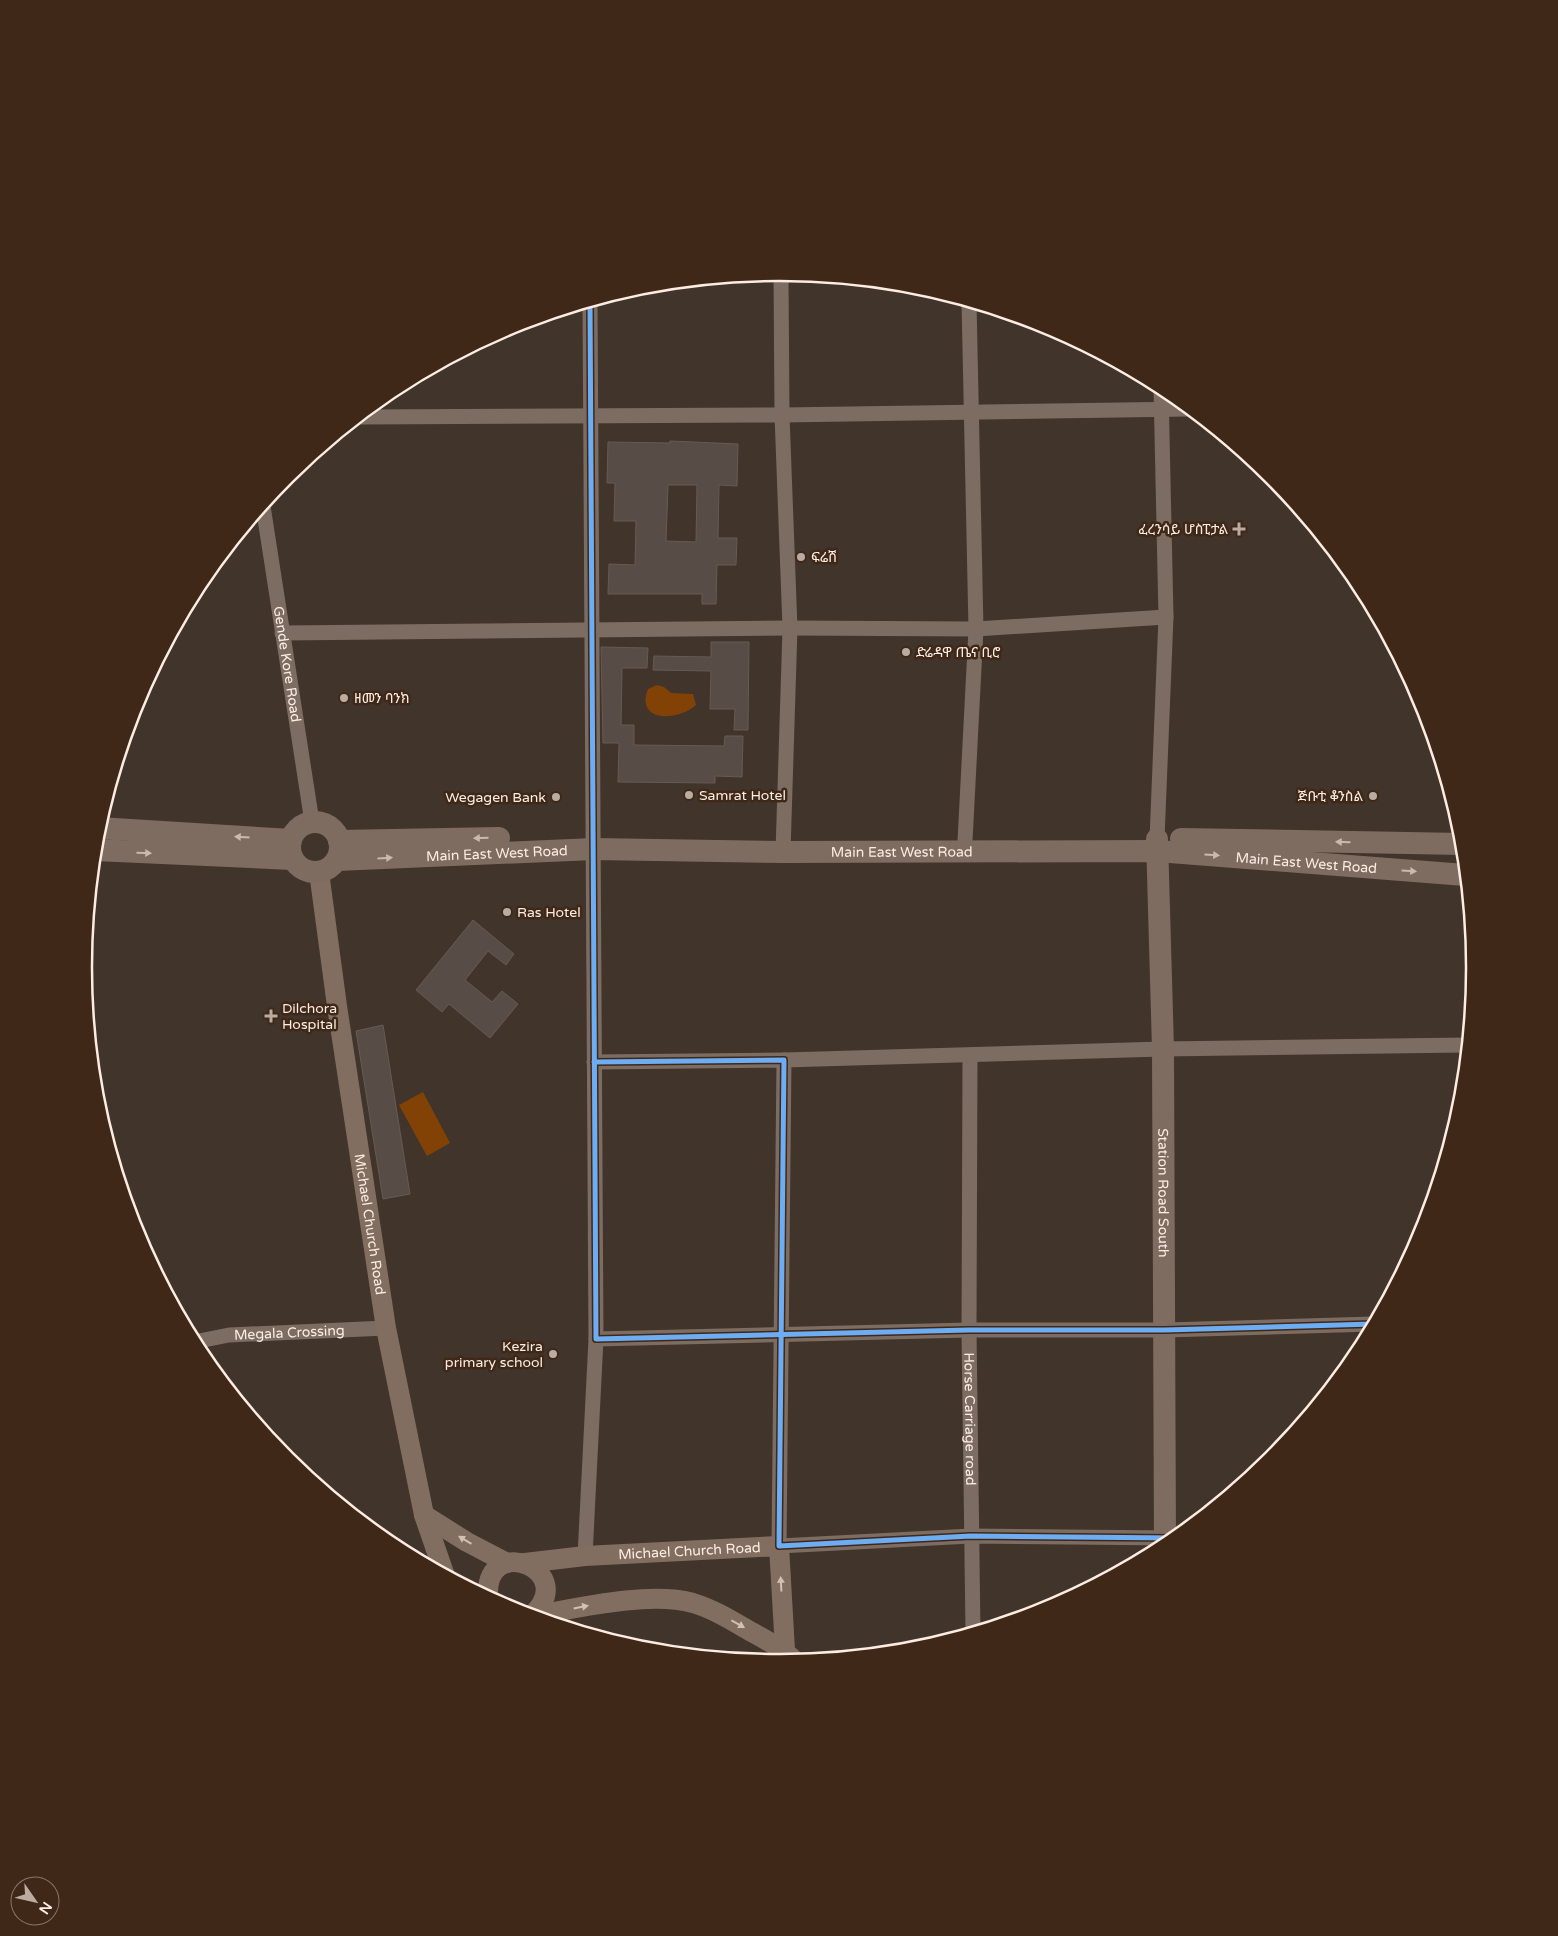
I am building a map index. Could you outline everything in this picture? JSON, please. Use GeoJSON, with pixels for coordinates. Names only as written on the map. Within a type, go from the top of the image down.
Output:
{"type":"FeatureCollection","features":[{"type":"Feature","properties":{"kind":"main road"},"geometry":{"type":"LineString","coordinates":[[312,822],[326,824],[332,828],[332,858],[304,870],[292,849],[299,828],[312,822]]}},
{"type":"Feature","properties":{"kind":"main road"},"geometry":{"type":"LineString","coordinates":[[107,829],[204,845]]}},
{"type":"Feature","properties":{"kind":"main road","name":"Main East West Road"},"geometry":{"type":"LineString","coordinates":[[783,846],[965,841],[1157,845],[1459,874]]}},
{"type":"Feature","properties":{"kind":"main road","name":"Main East West Road"},"geometry":{"type":"LineString","coordinates":[[332,858],[594,842],[783,846],[1454,844]]}},
{"type":"Feature","properties":{"kind":"main road"},"geometry":{"type":"LineString","coordinates":[[103,850],[204,845],[292,849]]}},
{"type":"Feature","properties":{"kind":"main road","name":"Station Road South"},"geometry":{"type":"LineString","coordinates":[[1157,845],[1163,1049],[1169,1533]]}},
{"type":"Feature","properties":{"kind":"main road","name":"Michael Church Road"},"geometry":{"type":"LineString","coordinates":[[332,858],[337,1006],[386,1328],[424,1515],[441,1566]]}},
{"type":"Feature","properties":{"kind":"main road"},"geometry":{"type":"LineString","coordinates":[[424,1515],[467,1542],[540,1573],[546,1590],[541,1608],[538,1610]]}},
{"type":"Feature","properties":{"kind":"main road","name":"Michael Church Road"},"geometry":{"type":"LineString","coordinates":[[516,1563],[585,1556],[779,1546],[791,1654]]}},
{"type":"Feature","properties":{"kind":"main road"},"geometry":{"type":"LineString","coordinates":[[489,1590],[490,1578],[496,1570],[516,1563]]}},
{"type":"Feature","properties":{"kind":"main road","name":"Michael Church Road"},"geometry":{"type":"LineString","coordinates":[[546,1613],[599,1604],[651,1600],[693,1603],[724,1616],[787,1654]]}},
{"type":"Feature","properties":{"kind":"street"},"geometry":{"type":"LineString","coordinates":[[781,281],[782,415],[790,628],[783,846]]}},
{"type":"Feature","properties":{"kind":"street"},"geometry":{"type":"LineString","coordinates":[[585,1556],[596,1339],[590,308]]}},
{"type":"Feature","properties":{"kind":"street"},"geometry":{"type":"LineString","coordinates":[[965,841],[976,629],[968,308]]}},
{"type":"Feature","properties":{"kind":"street"},"geometry":{"type":"LineString","coordinates":[[1157,845],[1166,617],[1161,398]]}},
{"type":"Feature","properties":{"kind":"street"},"geometry":{"type":"LineString","coordinates":[[370,417],[592,417],[1178,409]]}},
{"type":"Feature","properties":{"kind":"street","name":"Gende Kore Road"},"geometry":{"type":"LineString","coordinates":[[264,514],[312,822]]}},
{"type":"Feature","properties":{"kind":"street"},"geometry":{"type":"LineString","coordinates":[[282,633],[790,628],[976,629],[1166,617]]}},
{"type":"Feature","properties":{"kind":"street"},"geometry":{"type":"LineString","coordinates":[[594,1062],[784,1060],[1163,1049],[1461,1045]]}},
{"type":"Feature","properties":{"kind":"street","name":"Horse Carriage road"},"geometry":{"type":"LineString","coordinates":[[970,1055],[969,1330],[973,1626]]}},
{"type":"Feature","properties":{"kind":"street"},"geometry":{"type":"LineString","coordinates":[[784,1060],[779,1546],[971,1536],[1157,1541]]}},
{"type":"Feature","properties":{"kind":"street"},"geometry":{"type":"LineString","coordinates":[[596,1339],[969,1330],[1165,1330],[1366,1324]]}},
{"type":"Feature","properties":{"kind":"street","name":"Megala Crossing"},"geometry":{"type":"LineString","coordinates":[[203,1340],[229,1335],[386,1328]]}},
{"type":"Feature","properties":{"kind":"shaded area"},"geometry":{"type":"Polygon","coordinates":[[[657,685],[664,687],[671,693],[693,694],[696,705],[688,711],[669,716],[660,716],[652,713],[647,708],[646,700],[648,689],[657,685]]]}},
{"type":"Feature","properties":{"kind":"shaded area"},"geometry":{"type":"Polygon","coordinates":[[[423,1092],[450,1143],[427,1156],[399,1105],[423,1092]]]}},
{"type":"Feature","properties":{"kind":"building"},"geometry":{"type":"Polygon","coordinates":[[[670,441],[738,444],[737,486],[719,485],[718,538],[737,538],[736,565],[717,565],[716,604],[702,604],[702,594],[608,594],[609,564],[635,565],[636,521],[614,521],[615,483],[607,483],[608,442],[670,443],[670,441]],[[668,485],[666,541],[696,542],[697,485],[668,485]]]}},
{"type":"Feature","properties":{"kind":"building"},"geometry":{"type":"Polygon","coordinates":[[[711,642],[749,642],[748,730],[734,730],[735,709],[710,709],[711,671],[653,670],[654,656],[711,657],[711,642]]]}},
{"type":"Feature","properties":{"kind":"building"},"geometry":{"type":"Polygon","coordinates":[[[601,647],[648,648],[647,668],[622,668],[621,725],[634,725],[634,745],[724,746],[725,736],[743,736],[742,777],[715,776],[715,783],[618,782],[619,743],[603,743],[601,647]]]}},
{"type":"Feature","properties":{"kind":"building"},"geometry":{"type":"Polygon","coordinates":[[[473,920],[514,954],[506,965],[488,951],[465,980],[492,1002],[502,991],[518,1004],[490,1038],[449,1004],[442,1012],[416,990],[473,920]]]}},
{"type":"Feature","properties":{"kind":"building"},"geometry":{"type":"Polygon","coordinates":[[[383,1025],[410,1194],[383,1199],[356,1031],[383,1025]]]}},
{"type":"Feature","properties":{"kind":"cycle path"},"geometry":{"type":"LineString","coordinates":[[590,308],[596,1339],[969,1330],[1165,1330],[1366,1324]]}},
{"type":"Feature","properties":{"kind":"cycle path"},"geometry":{"type":"LineString","coordinates":[[594,1062],[784,1060],[779,1546],[971,1536],[1162,1538]]}},
{"type":"Feature","properties":{"kind":"place","name":"ፈረንሳይ ሆስፒታል"},"geometry":{"type":"Point","coordinates":[1239,529]}},
{"type":"Feature","properties":{"kind":"place","name":"ፍሬሽ"},"geometry":{"type":"Point","coordinates":[801,557]}},
{"type":"Feature","properties":{"kind":"place","name":"ድሬዳዋ ጤና ቢሮ"},"geometry":{"type":"Point","coordinates":[906,652]}},
{"type":"Feature","properties":{"kind":"place","name":"ዘመን ባንክ"},"geometry":{"type":"Point","coordinates":[344,698]}},
{"type":"Feature","properties":{"kind":"place","name":"Samrat Hotel"},"geometry":{"type":"Point","coordinates":[689,795]}},
{"type":"Feature","properties":{"kind":"place","name":"ጅቡቲ ቆንስል"},"geometry":{"type":"Point","coordinates":[1373,796]}},
{"type":"Feature","properties":{"kind":"place","name":"Wegagen Bank"},"geometry":{"type":"Point","coordinates":[556,797]}},
{"type":"Feature","properties":{"kind":"place","name":"Ras Hotel"},"geometry":{"type":"Point","coordinates":[507,912]}},
{"type":"Feature","properties":{"kind":"place","name":"Dilchora Hospital"},"geometry":{"type":"Point","coordinates":[271,1016]}},
{"type":"Feature","properties":{"kind":"place","name":"Kezira primary school"},"geometry":{"type":"Point","coordinates":[553,1354]}}]}
